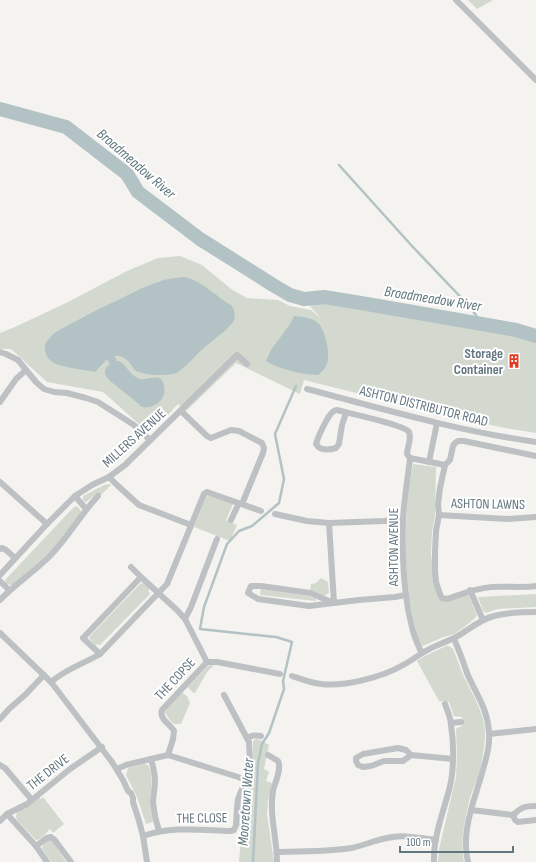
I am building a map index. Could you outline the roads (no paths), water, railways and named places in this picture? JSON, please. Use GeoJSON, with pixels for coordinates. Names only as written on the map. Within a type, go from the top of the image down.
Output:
{"type":"FeatureCollection","features":[{"type":"Feature","properties":{"kind":"street"},"geometry":{"type":"LineString","coordinates":[[456,0],[536,80]]}},
{"type":"Feature","properties":{"kind":"street"},"geometry":{"type":"LineString","coordinates":[[0,352],[18,360],[36,382],[44,389],[54,392],[67,393],[98,402],[134,424],[150,440]]}},
{"type":"Feature","properties":{"kind":"street","name":"MILLERS AVENUE"},"geometry":{"type":"LineString","coordinates":[[0,575],[75,496],[92,485],[109,477],[125,465],[237,355],[247,364]]}},
{"type":"Feature","properties":{"kind":"street"},"geometry":{"type":"LineString","coordinates":[[0,402],[16,379],[26,370]]}},
{"type":"Feature","properties":{"kind":"street","name":"ASHTON DISTRIBUTOR ROAD"},"geometry":{"type":"LineString","coordinates":[[307,389],[437,423],[501,437],[536,442]]}},
{"type":"Feature","properties":{"kind":"street"},"geometry":{"type":"LineString","coordinates":[[337,410],[346,413],[342,425],[339,444],[336,448],[319,448],[316,444],[317,439],[330,414],[337,410]]}},
{"type":"Feature","properties":{"kind":"street"},"geometry":{"type":"LineString","coordinates":[[181,411],[211,438],[231,430],[239,431],[262,443],[264,448],[263,452],[240,503],[230,520]]}},
{"type":"Feature","properties":{"kind":"street","name":"ASHTON AVENUE"},"geometry":{"type":"LineString","coordinates":[[346,413],[401,427],[409,433],[410,437],[407,454],[410,458],[403,519],[404,574],[410,620],[416,644],[422,653]]}},
{"type":"Feature","properties":{"kind":"street"},"geometry":{"type":"LineString","coordinates":[[429,462],[437,423]]}},
{"type":"Feature","properties":{"kind":"street"},"geometry":{"type":"LineString","coordinates":[[536,456],[464,441],[455,442],[450,460],[445,465],[440,488],[435,552],[436,582],[442,598],[447,599],[470,590],[493,587],[525,588],[536,586]]}},
{"type":"Feature","properties":{"kind":"street"},"geometry":{"type":"LineString","coordinates":[[410,458],[445,465]]}},
{"type":"Feature","properties":{"kind":"street"},"geometry":{"type":"LineString","coordinates":[[109,477],[140,505],[191,525]]}},
{"type":"Feature","properties":{"kind":"street"},"geometry":{"type":"LineString","coordinates":[[0,482],[47,524]]}},
{"type":"Feature","properties":{"kind":"street"},"geometry":{"type":"LineString","coordinates":[[51,682],[60,674],[75,666],[87,662],[100,654],[167,584],[205,492],[261,511]]}},
{"type":"Feature","properties":{"kind":"street"},"geometry":{"type":"LineString","coordinates":[[75,496],[86,509]]}},
{"type":"Feature","properties":{"kind":"street"},"geometry":{"type":"LineString","coordinates":[[0,600],[49,556],[65,539],[86,509],[98,496]]}},
{"type":"Feature","properties":{"kind":"street"},"geometry":{"type":"LineString","coordinates":[[275,514],[329,524],[403,519]]}},
{"type":"Feature","properties":{"kind":"street","name":"ASHTON LAWNS"},"geometry":{"type":"LineString","coordinates":[[439,515],[507,519],[536,517]]}},
{"type":"Feature","properties":{"kind":"street"},"geometry":{"type":"LineString","coordinates":[[329,524],[334,603]]}},
{"type":"Feature","properties":{"kind":"street"},"geometry":{"type":"LineString","coordinates":[[185,619],[191,608],[217,539]]}},
{"type":"Feature","properties":{"kind":"street"},"geometry":{"type":"LineString","coordinates":[[0,549],[2,548],[6,550],[15,558]]}},
{"type":"Feature","properties":{"kind":"street","name":"THE COPSE"},"geometry":{"type":"LineString","coordinates":[[131,567],[185,619],[207,662]]}},
{"type":"Feature","properties":{"kind":"street"},"geometry":{"type":"LineString","coordinates":[[100,654],[83,638],[141,577]]}},
{"type":"Feature","properties":{"kind":"street"},"geometry":{"type":"LineString","coordinates":[[0,581],[10,590]]}},
{"type":"Feature","properties":{"kind":"street"},"geometry":{"type":"LineString","coordinates":[[334,603],[310,593],[261,586],[251,586],[248,593],[258,599],[309,606],[406,595]]}},
{"type":"Feature","properties":{"kind":"street"},"geometry":{"type":"LineString","coordinates":[[470,590],[483,620]]}},
{"type":"Feature","properties":{"kind":"street"},"geometry":{"type":"LineString","coordinates":[[292,676],[321,684],[331,685],[350,683],[384,674],[402,666],[422,653],[454,638],[483,620],[493,616],[512,612],[536,612]]}},
{"type":"Feature","properties":{"kind":"street"},"geometry":{"type":"LineString","coordinates":[[0,633],[51,682],[102,747],[117,769],[133,798],[143,836],[147,862]]}},
{"type":"Feature","properties":{"kind":"street"},"geometry":{"type":"LineString","coordinates":[[454,638],[468,674],[483,704],[489,734],[487,755],[468,825],[466,845],[468,862]]}},
{"type":"Feature","properties":{"kind":"street","name":"THE COPSE"},"geometry":{"type":"LineString","coordinates":[[168,755],[174,731],[162,717],[162,710],[207,662],[217,662],[280,674]]}},
{"type":"Feature","properties":{"kind":"street"},"geometry":{"type":"LineString","coordinates":[[0,719],[9,708],[22,698],[44,675]]}},
{"type":"Feature","properties":{"kind":"street","name":"THE CLOSE"},"geometry":{"type":"LineString","coordinates":[[143,836],[177,829],[234,830],[236,825],[238,798],[246,780],[250,763],[249,742],[224,695]]}},
{"type":"Feature","properties":{"kind":"street"},"geometry":{"type":"LineString","coordinates":[[434,862],[436,840],[453,774],[451,723],[446,704]]}},
{"type":"Feature","properties":{"kind":"street"},"geometry":{"type":"LineString","coordinates":[[451,723],[461,722]]}},
{"type":"Feature","properties":{"kind":"street"},"geometry":{"type":"LineString","coordinates":[[489,734],[536,729]]}},
{"type":"Feature","properties":{"kind":"street"},"geometry":{"type":"LineString","coordinates":[[247,738],[255,735],[261,736]]}},
{"type":"Feature","properties":{"kind":"street","name":"THE DRIVE"},"geometry":{"type":"LineString","coordinates":[[0,821],[8,814],[27,804],[70,769],[102,747]]}},
{"type":"Feature","properties":{"kind":"street"},"geometry":{"type":"LineString","coordinates":[[410,755],[406,750],[398,748],[363,754],[356,758],[356,762],[358,765],[363,767],[371,766],[384,761],[403,761],[410,755],[453,759]]}},
{"type":"Feature","properties":{"kind":"street"},"geometry":{"type":"LineString","coordinates":[[117,769],[126,765],[168,755],[246,780]]}},
{"type":"Feature","properties":{"kind":"street"},"geometry":{"type":"LineString","coordinates":[[268,755],[276,759],[280,766],[273,791],[272,809],[277,862]]}},
{"type":"Feature","properties":{"kind":"street"},"geometry":{"type":"LineString","coordinates":[[151,759],[155,780],[153,795],[154,814],[159,832]]}},
{"type":"Feature","properties":{"kind":"street"},"geometry":{"type":"LineString","coordinates":[[2,766],[32,800]]}},
{"type":"Feature","properties":{"kind":"street"},"geometry":{"type":"LineString","coordinates":[[514,815],[520,808],[526,806],[536,806]]}},
{"type":"Feature","properties":{"kind":"street"},"geometry":{"type":"LineString","coordinates":[[471,810],[514,815]]}},
{"type":"Feature","properties":{"kind":"street"},"geometry":{"type":"LineString","coordinates":[[8,814],[48,862]]}},
{"type":"Feature","properties":{"kind":"street"},"geometry":{"type":"LineString","coordinates":[[514,815],[515,820],[518,822],[536,820]]}},
{"type":"Feature","properties":{"kind":"street"},"geometry":{"type":"LineString","coordinates":[[277,852],[353,848],[395,836],[436,840]]}},
{"type":"Feature","properties":{"kind":"street"},"geometry":{"type":"LineString","coordinates":[[36,846],[47,838],[51,837],[71,862]]}},
{"type":"Feature","properties":{"kind":"waterway","name":"Broadmeadow River"},"geometry":{"type":"LineString","coordinates":[[0,109],[66,127],[127,174],[138,192],[200,239],[290,295],[304,299],[324,297],[361,303],[516,330],[536,336]]}},
{"type":"Feature","properties":{"kind":"waterway","name":"Broadmeadow River"},"geometry":{"type":"LineString","coordinates":[[339,165],[412,246],[471,308],[481,323]]}},
{"type":"Feature","properties":{"kind":"waterway"},"geometry":{"type":"LineString","coordinates":[[111,358],[113,362]]}},
{"type":"Feature","properties":{"kind":"waterway","name":"Mooretown Water"},"geometry":{"type":"LineString","coordinates":[[253,862],[258,763],[262,744],[269,733],[284,689],[283,681],[292,642],[276,637],[200,629],[204,607],[227,544],[239,531],[252,526],[279,503],[284,479],[275,434],[296,386]]}},
{"type":"Feature","properties":{"kind":"place","name":"Storage Container"},"geometry":{"type":"Point","coordinates":[514,361]}}]}
